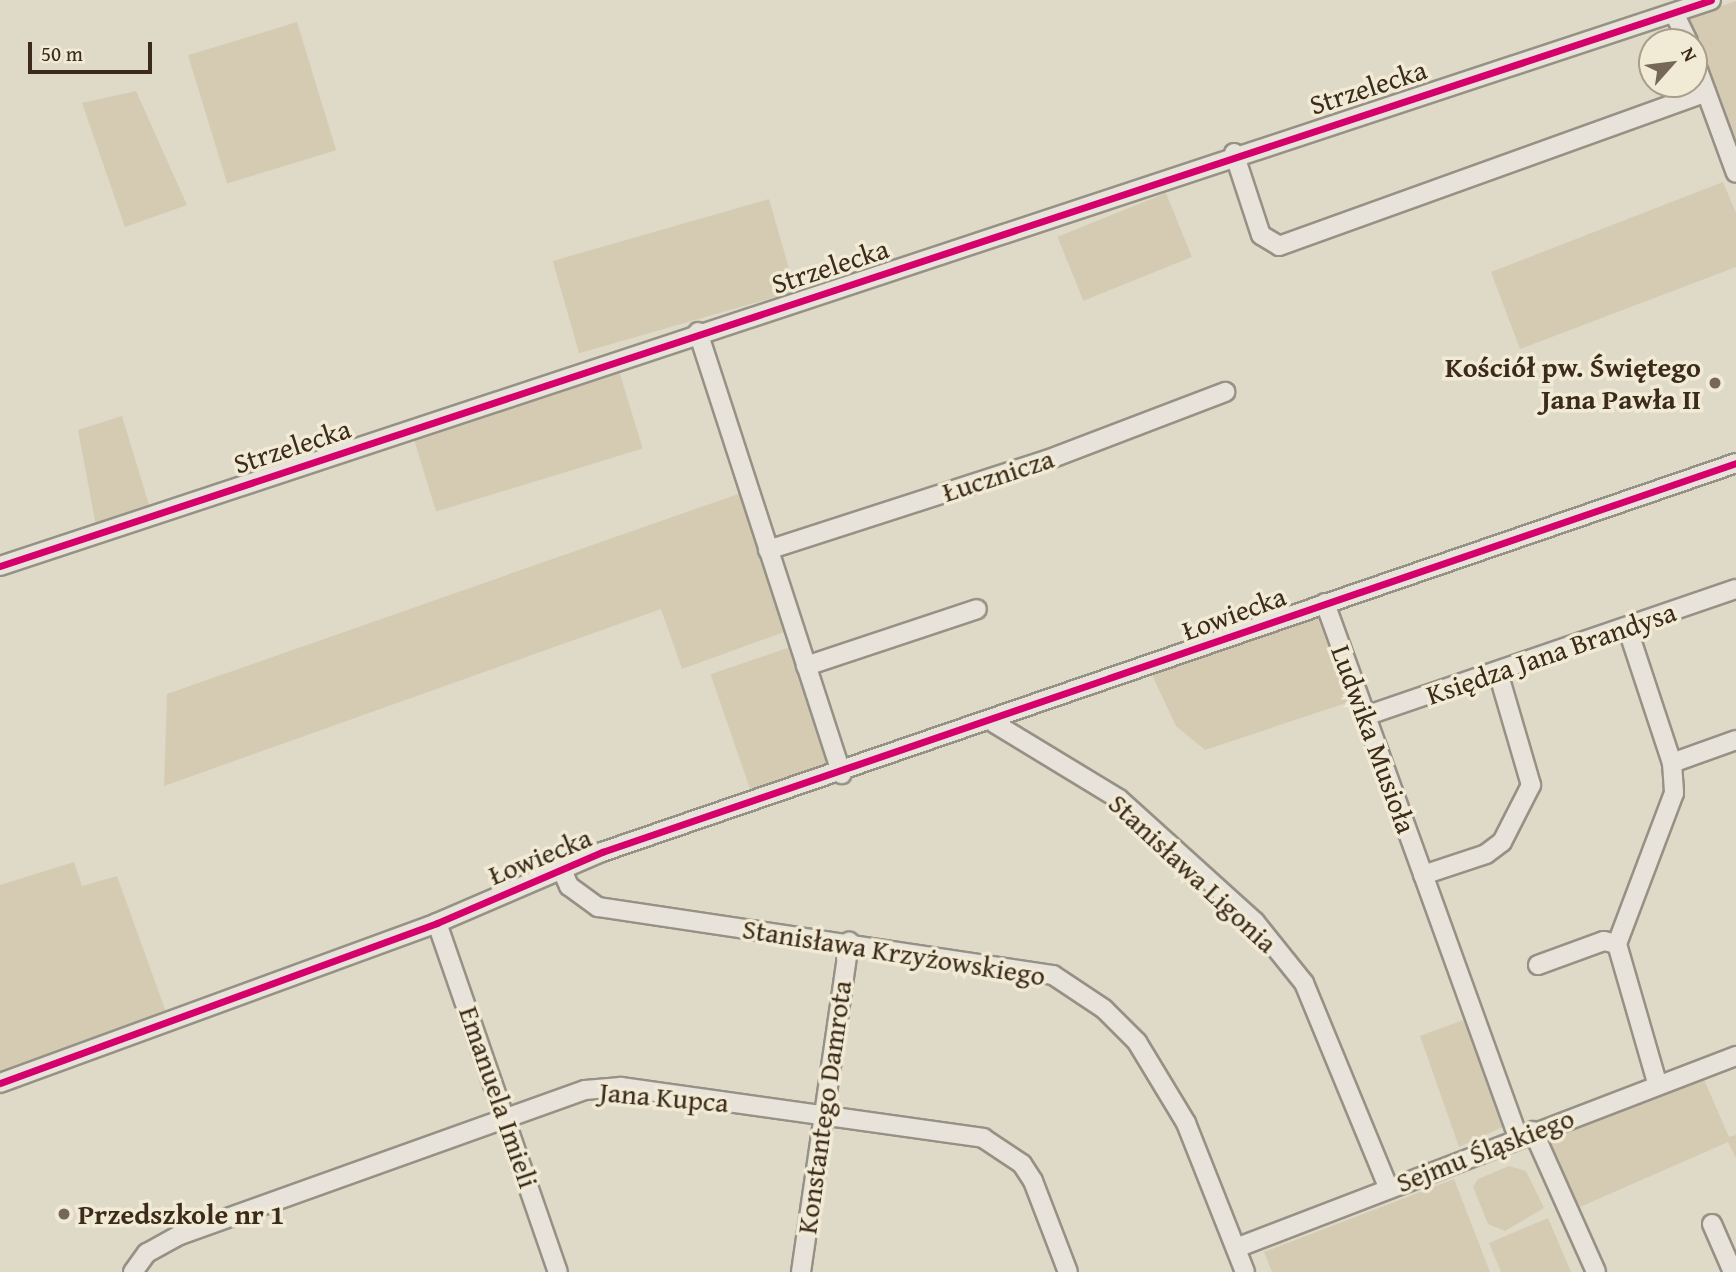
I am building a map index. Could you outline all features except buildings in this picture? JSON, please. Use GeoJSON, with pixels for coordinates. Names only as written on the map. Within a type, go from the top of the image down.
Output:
{"type":"FeatureCollection","features":[{"type":"Feature","properties":{"kind":"street","name":"Strzelecka"},"geometry":{"type":"LineString","coordinates":[[0,566],[1234,153],[1711,0]]}},
{"type":"Feature","properties":{"kind":"street"},"geometry":{"type":"LineString","coordinates":[[1674,13],[1681,28]]}},
{"type":"Feature","properties":{"kind":"street"},"geometry":{"type":"LineString","coordinates":[[1708,97],[1736,173]]}},
{"type":"Feature","properties":{"kind":"street"},"geometry":{"type":"LineString","coordinates":[[1234,153],[1261,235],[1279,246],[1689,98]]}},
{"type":"Feature","properties":{"kind":"street"},"geometry":{"type":"LineString","coordinates":[[698,332],[842,774]]}},
{"type":"Feature","properties":{"kind":"street","name":"Łucznicza"},"geometry":{"type":"LineString","coordinates":[[768,550],[1047,460],[1226,392]]}},
{"type":"Feature","properties":{"kind":"street","name":"Łowiecka"},"geometry":{"type":"LineString","coordinates":[[0,1083],[438,923],[561,868],[994,723],[1325,603],[1736,463]]}},
{"type":"Feature","properties":{"kind":"street","name":"Księdza Jana Brandysa"},"geometry":{"type":"LineString","coordinates":[[1365,716],[1736,589]]}},
{"type":"Feature","properties":{"kind":"street","name":"Ludwika Musioła"},"geometry":{"type":"LineString","coordinates":[[1325,603],[1423,875],[1526,1134],[1597,1272]]}},
{"type":"Feature","properties":{"kind":"street"},"geometry":{"type":"LineString","coordinates":[[806,666],[977,609]]}},
{"type":"Feature","properties":{"kind":"street"},"geometry":{"type":"LineString","coordinates":[[1627,627],[1672,762],[1674,793],[1617,944],[1657,1083]]}},
{"type":"Feature","properties":{"kind":"street"},"geometry":{"type":"LineString","coordinates":[[1423,875],[1486,854],[1502,842],[1531,785],[1498,672]]}},
{"type":"Feature","properties":{"kind":"street","name":"Stanisława Ligonia"},"geometry":{"type":"LineString","coordinates":[[994,723],[1119,799],[1255,922],[1310,994],[1388,1187]]}},
{"type":"Feature","properties":{"kind":"street"},"geometry":{"type":"LineString","coordinates":[[1672,762],[1736,740]]}},
{"type":"Feature","properties":{"kind":"street","name":"Stanisława Krzyżowskiego"},"geometry":{"type":"LineString","coordinates":[[561,868],[569,886],[598,907],[849,941],[1053,975],[1104,1009],[1137,1042],[1186,1123],[1245,1272]]}},
{"type":"Feature","properties":{"kind":"street","name":"Emanuela Imieli"},"geometry":{"type":"LineString","coordinates":[[438,923],[508,1116],[558,1272]]}},
{"type":"Feature","properties":{"kind":"street","name":"Konstantego Damrota"},"geometry":{"type":"LineString","coordinates":[[801,1272],[821,1115],[849,941]]}},
{"type":"Feature","properties":{"kind":"street"},"geometry":{"type":"LineString","coordinates":[[1538,965],[1604,941],[1617,944]]}},
{"type":"Feature","properties":{"kind":"street","name":"Sejmu Śląskiego"},"geometry":{"type":"LineString","coordinates":[[1236,1248],[1657,1083],[1736,1056]]}},
{"type":"Feature","properties":{"kind":"street","name":"Jana Kupca"},"geometry":{"type":"LineString","coordinates":[[133,1272],[147,1253],[180,1235],[585,1090],[621,1087],[821,1115],[993,1144],[1022,1164],[1033,1181],[1068,1272]]}},
{"type":"Feature","properties":{"kind":"street"},"geometry":{"type":"LineString","coordinates":[[1712,1224],[1733,1272]]}},
{"type":"Feature","properties":{"kind":"shaded area"},"geometry":{"type":"Polygon","coordinates":[[[1736,1],[1736,145],[1708,70],[1708,28],[1692,28],[1688,17],[1736,1]]]}},
{"type":"Feature","properties":{"kind":"shaded area"},"geometry":{"type":"Polygon","coordinates":[[[297,22],[336,150],[227,183],[188,55],[297,22]]]}},
{"type":"Feature","properties":{"kind":"shaded area"},"geometry":{"type":"Polygon","coordinates":[[[136,91],[187,205],[125,227],[82,103],[136,91]]]}},
{"type":"Feature","properties":{"kind":"shaded area"},"geometry":{"type":"Polygon","coordinates":[[[1723,182],[1736,213],[1736,267],[1520,349],[1491,272],[1723,182]]]}},
{"type":"Feature","properties":{"kind":"shaded area"},"geometry":{"type":"Polygon","coordinates":[[[1166,193],[1192,257],[1083,301],[1058,237],[1166,193]]]}},
{"type":"Feature","properties":{"kind":"shaded area"},"geometry":{"type":"Polygon","coordinates":[[[769,199],[795,291],[579,353],[553,261],[769,199]]]}},
{"type":"Feature","properties":{"kind":"shaded area"},"geometry":{"type":"Polygon","coordinates":[[[619,371],[643,448],[436,512],[412,434],[619,371]]]}},
{"type":"Feature","properties":{"kind":"shaded area"},"geometry":{"type":"Polygon","coordinates":[[[122,416],[149,505],[96,526],[78,430],[122,416]]]}},
{"type":"Feature","properties":{"kind":"shaded area"},"geometry":{"type":"Polygon","coordinates":[[[741,493],[787,631],[682,669],[661,609],[164,786],[167,694],[741,493]]]}},
{"type":"Feature","properties":{"kind":"shaded area"},"geometry":{"type":"Polygon","coordinates":[[[1316,614],[1349,702],[1205,750],[1176,726],[1152,675],[1316,614]]]}},
{"type":"Feature","properties":{"kind":"shaded area"},"geometry":{"type":"Polygon","coordinates":[[[790,647],[832,768],[752,795],[711,674],[790,647]]]}},
{"type":"Feature","properties":{"kind":"shaded area"},"geometry":{"type":"Polygon","coordinates":[[[74,862],[82,886],[117,876],[167,1015],[0,1072],[0,885],[74,862]]]}},
{"type":"Feature","properties":{"kind":"shaded area"},"geometry":{"type":"Polygon","coordinates":[[[1463,1020],[1507,1125],[1459,1147],[1420,1036],[1463,1020]]]}},
{"type":"Feature","properties":{"kind":"shaded area"},"geometry":{"type":"Polygon","coordinates":[[[1702,1075],[1729,1137],[1736,1135],[1736,1158],[1728,1142],[1580,1207],[1543,1137],[1702,1075]]]}},
{"type":"Feature","properties":{"kind":"shaded area"},"geometry":{"type":"Polygon","coordinates":[[[1509,1166],[1526,1171],[1544,1208],[1505,1231],[1488,1224],[1473,1187],[1478,1179],[1509,1166]]]}},
{"type":"Feature","properties":{"kind":"shaded area"},"geometry":{"type":"Polygon","coordinates":[[[1454,1179],[1490,1272],[1272,1272],[1264,1252],[1454,1179]]]}},
{"type":"Feature","properties":{"kind":"shaded area"},"geometry":{"type":"Polygon","coordinates":[[[1548,1218],[1571,1272],[1501,1272],[1489,1243],[1548,1218]]]}},
{"type":"Feature","properties":{"kind":"cycle path"},"geometry":{"type":"LineString","coordinates":[[0,566],[1711,0]]}},
{"type":"Feature","properties":{"kind":"cycle path"},"geometry":{"type":"LineString","coordinates":[[0,1083],[437,923],[602,852],[1736,463]]}},
{"type":"Feature","properties":{"kind":"place","name":"Kościół pw. Świętego Jana Pawła II"},"geometry":{"type":"Point","coordinates":[1715,383]}},
{"type":"Feature","properties":{"kind":"place","name":"Przedszkole nr 1"},"geometry":{"type":"Point","coordinates":[64,1214]}}]}
